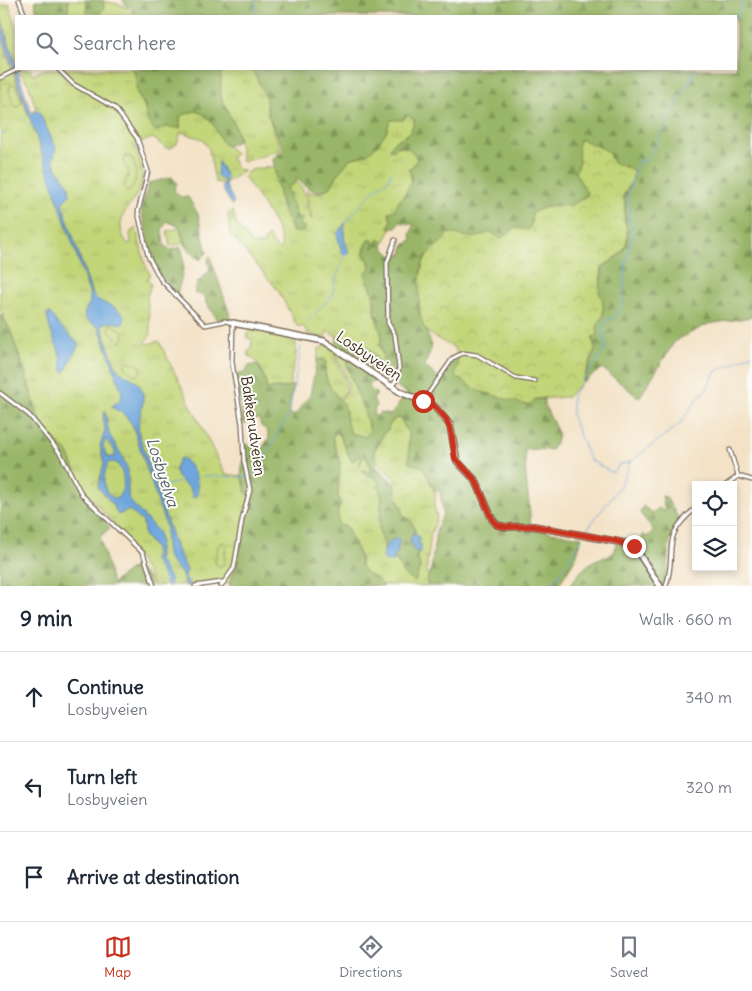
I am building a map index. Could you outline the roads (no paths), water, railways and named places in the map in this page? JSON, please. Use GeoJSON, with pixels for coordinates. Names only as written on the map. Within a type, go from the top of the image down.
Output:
{"type":"FeatureCollection","features":[{"type":"Feature","properties":{"kind":"main road","name":"Losbyveien"},"geometry":{"type":"LineString","coordinates":[[233,323],[324,341],[410,397],[434,406],[446,419],[451,431],[455,458],[476,481],[492,519],[497,525],[506,527],[533,526],[630,544],[639,554],[660,586]]}},
{"type":"Feature","properties":{"kind":"street"},"geometry":{"type":"LineString","coordinates":[[19,0],[25,15]]}},
{"type":"Feature","properties":{"kind":"street"},"geometry":{"type":"LineString","coordinates":[[0,78],[15,70]]}},
{"type":"Feature","properties":{"kind":"street"},"geometry":{"type":"LineString","coordinates":[[59,70],[72,84],[115,108],[137,138],[148,171],[140,201],[139,218],[154,272],[205,325],[225,321],[233,323]]}},
{"type":"Feature","properties":{"kind":"street"},"geometry":{"type":"LineString","coordinates":[[392,386],[396,379],[398,368],[394,335],[388,322],[387,263],[395,240]]}},
{"type":"Feature","properties":{"kind":"street","name":"Bakkerudveien"},"geometry":{"type":"LineString","coordinates":[[222,584],[231,575],[234,568],[242,520],[250,490],[244,461],[242,424],[232,362],[233,323]]}},
{"type":"Feature","properties":{"kind":"street"},"geometry":{"type":"LineString","coordinates":[[423,401],[452,358],[463,353],[477,354],[516,378],[535,381]]}},
{"type":"Feature","properties":{"kind":"street"},"geometry":{"type":"LineString","coordinates":[[0,393],[29,415],[60,452],[82,495],[144,553],[154,586]]}},
{"type":"Feature","properties":{"kind":"street"},"geometry":{"type":"LineString","coordinates":[[730,450],[738,476]]}},
{"type":"Feature","properties":{"kind":"street"},"geometry":{"type":"LineString","coordinates":[[738,476],[752,480]]}},
{"type":"Feature","properties":{"kind":"street"},"geometry":{"type":"LineString","coordinates":[[731,481],[738,476]]}},
{"type":"Feature","properties":{"kind":"street"},"geometry":{"type":"LineString","coordinates":[[666,586],[672,566],[669,545],[672,535],[692,512]]}},
{"type":"Feature","properties":{"kind":"street"},"geometry":{"type":"LineString","coordinates":[[195,586],[222,584]]}},
{"type":"Feature","properties":{"kind":"water"},"geometry":{"type":"Polygon","coordinates":[[[0,18],[15,63],[15,70],[17,70],[31,112],[33,114],[36,110],[39,111],[56,148],[53,160],[69,186],[70,195],[62,203],[92,294],[99,301],[117,309],[125,317],[123,324],[112,322],[101,324],[118,369],[141,388],[143,399],[138,428],[139,434],[175,546],[187,570],[185,576],[189,586],[186,586],[181,573],[168,559],[166,527],[132,424],[123,413],[111,407],[121,399],[122,392],[99,327],[88,321],[84,316],[90,303],[89,292],[0,28],[0,18]]]}},
{"type":"Feature","properties":{"kind":"water"},"geometry":{"type":"Polygon","coordinates":[[[218,161],[227,177],[225,184],[234,202],[232,205],[222,188],[224,181],[217,176],[218,161]]]}},
{"type":"Feature","properties":{"kind":"water"},"geometry":{"type":"Polygon","coordinates":[[[345,223],[344,238],[349,253],[346,256],[342,253],[337,234],[345,223]]]}},
{"type":"Feature","properties":{"kind":"water"},"geometry":{"type":"Polygon","coordinates":[[[50,313],[57,323],[79,344],[65,372],[62,370],[60,356],[48,321],[47,314],[50,313]]]}},
{"type":"Feature","properties":{"kind":"water"},"geometry":{"type":"Polygon","coordinates":[[[105,410],[109,434],[128,470],[128,494],[130,501],[158,532],[160,541],[158,559],[170,578],[170,586],[166,586],[164,577],[154,560],[155,549],[144,535],[143,522],[129,510],[118,515],[113,505],[98,487],[104,463],[100,446],[105,430],[103,417],[105,410]],[[106,439],[103,446],[107,457],[115,457],[115,451],[106,439]],[[108,463],[106,468],[104,484],[107,493],[116,499],[122,491],[124,481],[117,463],[108,463]]]}},
{"type":"Feature","properties":{"kind":"water"},"geometry":{"type":"Polygon","coordinates":[[[180,458],[188,464],[195,474],[198,487],[196,497],[192,497],[191,490],[177,477],[175,469],[180,458]]]}},
{"type":"Feature","properties":{"kind":"water"},"geometry":{"type":"Polygon","coordinates":[[[415,532],[420,539],[418,543],[421,544],[419,553],[413,549],[410,540],[415,532]]]}},
{"type":"Feature","properties":{"kind":"water"},"geometry":{"type":"Polygon","coordinates":[[[396,538],[399,541],[397,553],[392,561],[387,562],[383,558],[385,548],[388,543],[396,538]]]}},
{"type":"Feature","properties":{"kind":"waterway"},"geometry":{"type":"LineString","coordinates":[[253,15],[257,0]]}},
{"type":"Feature","properties":{"kind":"waterway"},"geometry":{"type":"LineString","coordinates":[[737,17],[744,0]]}},
{"type":"Feature","properties":{"kind":"waterway"},"geometry":{"type":"LineString","coordinates":[[630,462],[619,465],[613,473],[590,460],[572,417],[572,396],[606,347],[602,328],[608,319],[614,318],[623,305],[626,262],[632,237],[627,196],[638,160],[646,162],[695,70]]}},
{"type":"Feature","properties":{"kind":"waterway"},"geometry":{"type":"LineString","coordinates":[[28,126],[32,124]]}},
{"type":"Feature","properties":{"kind":"waterway"},"geometry":{"type":"LineString","coordinates":[[0,135],[5,134]]}},
{"type":"Feature","properties":{"kind":"waterway"},"geometry":{"type":"LineString","coordinates":[[345,223],[375,189],[388,181],[392,172]]}},
{"type":"Feature","properties":{"kind":"waterway"},"geometry":{"type":"LineString","coordinates":[[306,323],[332,296],[336,278],[345,256]]}},
{"type":"Feature","properties":{"kind":"waterway"},"geometry":{"type":"LineString","coordinates":[[236,477],[246,477],[257,471],[289,414],[301,347]]}},
{"type":"Feature","properties":{"kind":"waterway"},"geometry":{"type":"LineString","coordinates":[[585,532],[620,486],[630,462],[681,423],[698,397],[707,389],[715,372],[752,354]]}},
{"type":"Feature","properties":{"kind":"waterway"},"geometry":{"type":"LineString","coordinates":[[203,476],[233,477]]}},
{"type":"Feature","properties":{"kind":"waterway","name":"Losbyelva"},"geometry":{"type":"LineString","coordinates":[[156,488],[180,482]]}},
{"type":"Feature","properties":{"kind":"waterway"},"geometry":{"type":"LineString","coordinates":[[552,586],[582,538]]}}]}
